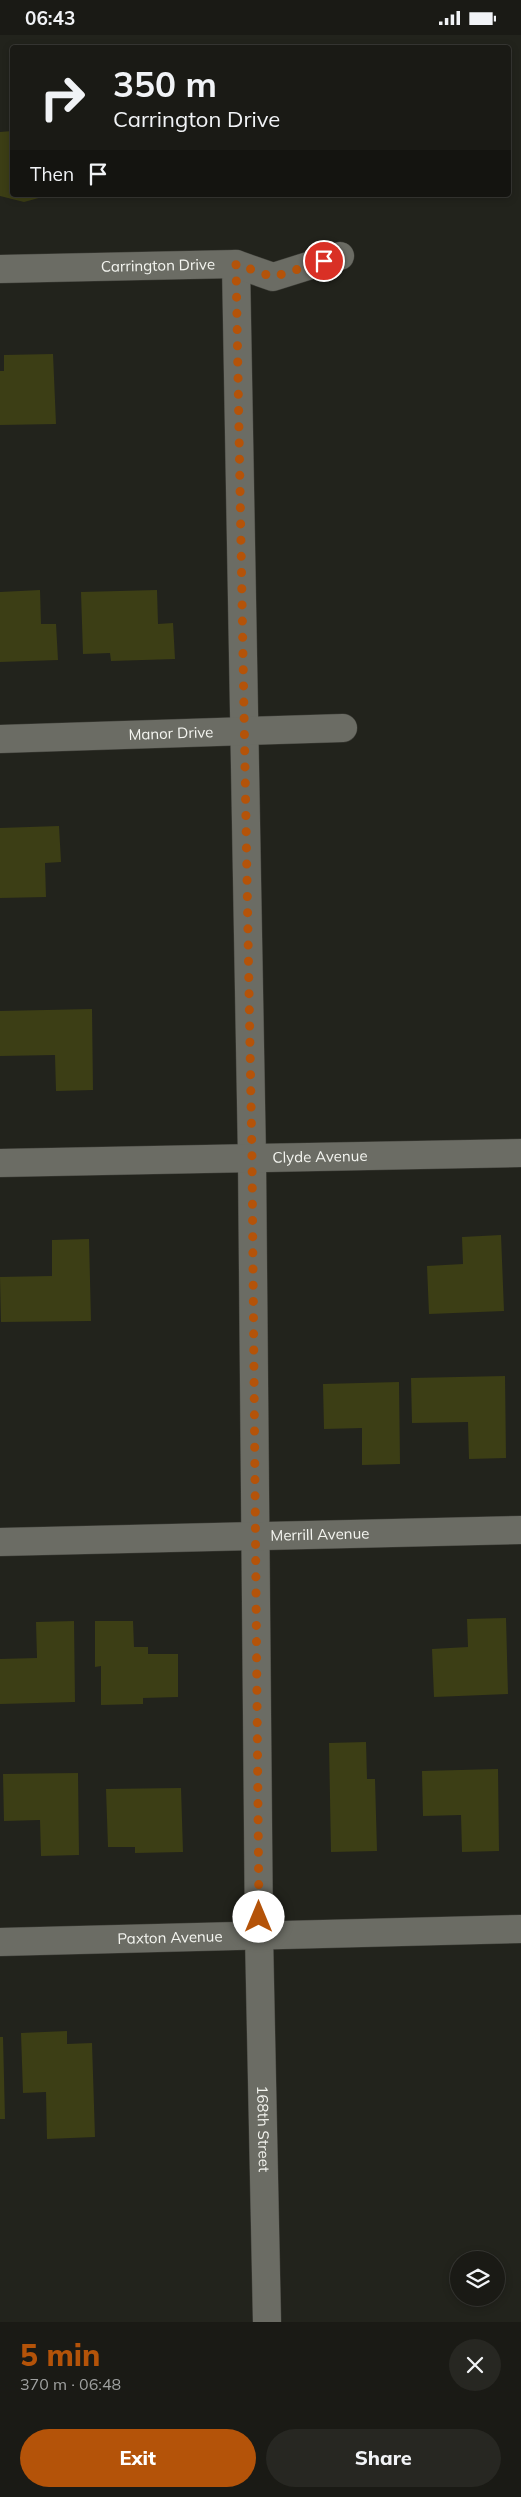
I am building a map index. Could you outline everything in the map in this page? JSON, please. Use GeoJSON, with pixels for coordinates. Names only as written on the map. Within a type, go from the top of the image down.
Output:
{"type":"FeatureCollection","features":[{"type":"Feature","properties":{"kind":"street","name":"Carrington Drive"},"geometry":{"type":"LineString","coordinates":[[0,269],[236,264],[273,277],[340,256]]}},
{"type":"Feature","properties":{"kind":"street","name":"168th Street"},"geometry":{"type":"LineString","coordinates":[[236,264],[252,1158],[259,1935],[267,2322]]}},
{"type":"Feature","properties":{"kind":"street","name":"Manor Drive"},"geometry":{"type":"LineString","coordinates":[[0,739],[343,728]]}},
{"type":"Feature","properties":{"kind":"street","name":"Clyde Avenue"},"geometry":{"type":"LineString","coordinates":[[0,1163],[521,1153]]}},
{"type":"Feature","properties":{"kind":"street","name":"Merrill Avenue"},"geometry":{"type":"LineString","coordinates":[[0,1542],[521,1530]]}},
{"type":"Feature","properties":{"kind":"street","name":"Paxton Avenue"},"geometry":{"type":"LineString","coordinates":[[0,1943],[521,1929]]}},
{"type":"Feature","properties":{"kind":"building"},"geometry":{"type":"Polygon","coordinates":[[[10,131],[10,197],[42,197],[24,202],[0,196],[0,132],[10,131]]]}},
{"type":"Feature","properties":{"kind":"building"},"geometry":{"type":"Polygon","coordinates":[[[53,354],[56,424],[0,425],[0,371],[4,371],[4,355],[53,354]]]}},
{"type":"Feature","properties":{"kind":"building"},"geometry":{"type":"Polygon","coordinates":[[[40,590],[41,624],[56,624],[58,660],[0,662],[0,592],[40,590]]]}},
{"type":"Feature","properties":{"kind":"building"},"geometry":{"type":"Polygon","coordinates":[[[157,590],[158,624],[173,623],[175,659],[111,661],[110,653],[83,654],[81,592],[157,590]]]}},
{"type":"Feature","properties":{"kind":"building"},"geometry":{"type":"Polygon","coordinates":[[[59,826],[61,862],[45,863],[46,897],[0,898],[0,828],[59,826]]]}},
{"type":"Feature","properties":{"kind":"building"},"geometry":{"type":"Polygon","coordinates":[[[92,1009],[93,1090],[56,1091],[55,1055],[0,1056],[0,1011],[92,1009]]]}},
{"type":"Feature","properties":{"kind":"building"},"geometry":{"type":"Polygon","coordinates":[[[501,1235],[504,1311],[429,1314],[427,1266],[463,1264],[462,1237],[501,1235]]]}},
{"type":"Feature","properties":{"kind":"building"},"geometry":{"type":"Polygon","coordinates":[[[89,1239],[91,1321],[1,1322],[0,1277],[52,1276],[52,1240],[89,1239]]]}},
{"type":"Feature","properties":{"kind":"building"},"geometry":{"type":"Polygon","coordinates":[[[505,1376],[506,1458],[469,1459],[468,1422],[412,1423],[411,1378],[505,1376]]]}},
{"type":"Feature","properties":{"kind":"building"},"geometry":{"type":"Polygon","coordinates":[[[399,1382],[400,1464],[362,1465],[362,1428],[324,1429],[323,1384],[399,1382]]]}},
{"type":"Feature","properties":{"kind":"building"},"geometry":{"type":"Polygon","coordinates":[[[506,1618],[508,1694],[434,1697],[432,1649],[468,1647],[467,1619],[506,1618]]]}},
{"type":"Feature","properties":{"kind":"building"},"geometry":{"type":"Polygon","coordinates":[[[74,1621],[75,1702],[0,1704],[0,1659],[37,1658],[36,1622],[74,1621]]]}},
{"type":"Feature","properties":{"kind":"building"},"geometry":{"type":"Polygon","coordinates":[[[95,1621],[133,1621],[134,1647],[148,1647],[148,1654],[178,1654],[178,1697],[143,1698],[143,1704],[101,1705],[101,1666],[95,1667],[95,1621]]]}},
{"type":"Feature","properties":{"kind":"building"},"geometry":{"type":"Polygon","coordinates":[[[366,1742],[367,1779],[375,1779],[377,1851],[331,1852],[329,1743],[366,1742]]]}},
{"type":"Feature","properties":{"kind":"building"},"geometry":{"type":"Polygon","coordinates":[[[498,1769],[499,1851],[462,1852],[461,1815],[423,1816],[422,1771],[498,1769]]]}},
{"type":"Feature","properties":{"kind":"building"},"geometry":{"type":"Polygon","coordinates":[[[78,1773],[79,1855],[41,1856],[40,1820],[4,1821],[3,1774],[78,1773]]]}},
{"type":"Feature","properties":{"kind":"building"},"geometry":{"type":"Polygon","coordinates":[[[181,1788],[183,1852],[135,1853],[135,1847],[108,1847],[106,1789],[181,1788]]]}},
{"type":"Feature","properties":{"kind":"building"},"geometry":{"type":"Polygon","coordinates":[[[67,2031],[67,2044],[92,2043],[95,2137],[47,2139],[46,2092],[23,2093],[21,2033],[67,2031]]]}},
{"type":"Feature","properties":{"kind":"building"},"geometry":{"type":"Polygon","coordinates":[[[0,2037],[3,2037],[5,2119],[0,2119],[0,2037]]]}},
{"type":"Feature","properties":{"kind":"route"},"geometry":{"type":"LineString","coordinates":[[259,1917],[252,1158],[236,264],[273,277],[324,261]]}}]}
